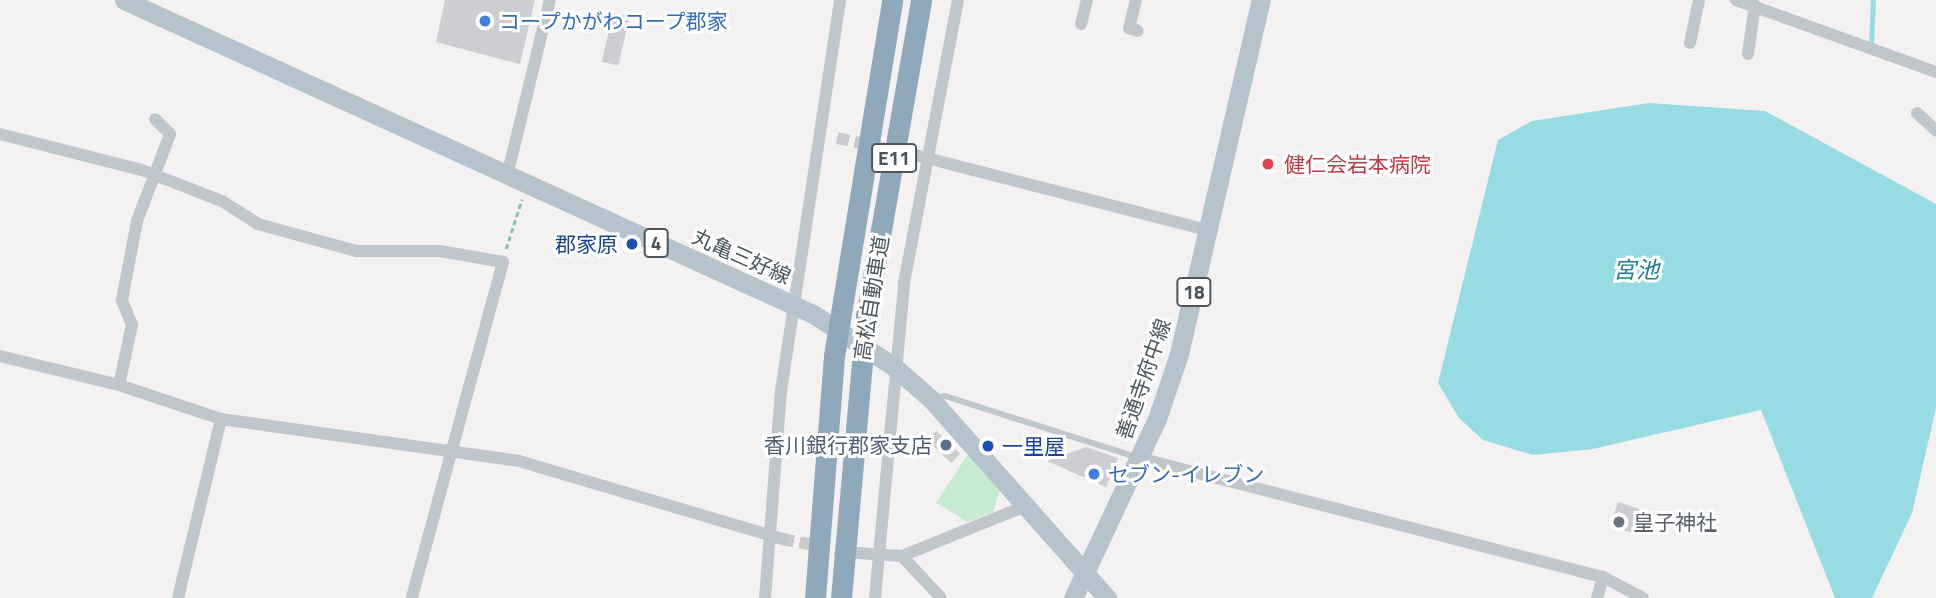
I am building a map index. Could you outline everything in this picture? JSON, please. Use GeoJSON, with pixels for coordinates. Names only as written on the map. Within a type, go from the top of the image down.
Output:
{"type":"FeatureCollection","features":[{"type":"Feature","properties":{"kind":"highway","name":"高松自動車道"},"geometry":{"type":"LineString","coordinates":[[815,598],[834,356],[892,0]]}},
{"type":"Feature","properties":{"kind":"highway","name":"高松自動車道"},"geometry":{"type":"LineString","coordinates":[[841,598],[866,316],[921,0]]}},
{"type":"Feature","properties":{"kind":"main road","name":"丸亀三好線"},"geometry":{"type":"LineString","coordinates":[[124,0],[528,186],[796,305],[893,366],[931,400],[1028,505],[1107,598]]}},
{"type":"Feature","properties":{"kind":"main road","name":"善通寺府中線"},"geometry":{"type":"LineString","coordinates":[[1073,598],[1139,458],[1179,354],[1261,0]]}},
{"type":"Feature","properties":{"kind":"street"},"geometry":{"type":"LineString","coordinates":[[507,176],[550,0]]}},
{"type":"Feature","properties":{"kind":"street"},"geometry":{"type":"LineString","coordinates":[[765,598],[776,537],[796,305],[809,191],[830,136],[840,0]]}},
{"type":"Feature","properties":{"kind":"street"},"geometry":{"type":"LineString","coordinates":[[875,598],[876,556],[893,366],[921,156],[958,0]]}},
{"type":"Feature","properties":{"kind":"street"},"geometry":{"type":"LineString","coordinates":[[1081,24],[1087,0]]}},
{"type":"Feature","properties":{"kind":"street"},"geometry":{"type":"LineString","coordinates":[[1136,0],[1129,28],[1138,31]]}},
{"type":"Feature","properties":{"kind":"street"},"geometry":{"type":"LineString","coordinates":[[1690,43],[1699,0]]}},
{"type":"Feature","properties":{"kind":"street"},"geometry":{"type":"LineString","coordinates":[[1736,0],[1936,72]]}},
{"type":"Feature","properties":{"kind":"street"},"geometry":{"type":"LineString","coordinates":[[1748,54],[1755,5]]}},
{"type":"Feature","properties":{"kind":"street"},"geometry":{"type":"LineString","coordinates":[[1917,113],[1936,131]]}},
{"type":"Feature","properties":{"kind":"street"},"geometry":{"type":"LineString","coordinates":[[119,385],[132,325],[122,300],[150,175],[170,134],[155,119]]}},
{"type":"Feature","properties":{"kind":"street"},"geometry":{"type":"LineString","coordinates":[[0,134],[150,175],[222,201],[258,224],[356,251],[440,251],[503,262],[456,454],[412,598]]}},
{"type":"Feature","properties":{"kind":"street"},"geometry":{"type":"LineString","coordinates":[[921,156],[1208,230]]}},
{"type":"Feature","properties":{"kind":"street"},"geometry":{"type":"LineString","coordinates":[[0,356],[119,385],[221,419],[519,461],[776,537]]}},
{"type":"Feature","properties":{"kind":"street"},"geometry":{"type":"LineString","coordinates":[[178,598],[221,419]]}},
{"type":"Feature","properties":{"kind":"street"},"geometry":{"type":"LineString","coordinates":[[1139,458],[1604,577],[1643,598]]}},
{"type":"Feature","properties":{"kind":"street"},"geometry":{"type":"LineString","coordinates":[[858,553],[902,556],[1028,505]]}},
{"type":"Feature","properties":{"kind":"street"},"geometry":{"type":"LineString","coordinates":[[902,556],[941,598]]}},
{"type":"Feature","properties":{"kind":"street"},"geometry":{"type":"LineString","coordinates":[[1597,598],[1604,577]]}},
{"type":"Feature","properties":{"kind":"lane"},"geometry":{"type":"LineString","coordinates":[[931,400],[945,396],[1139,458]]}},
{"type":"Feature","properties":{"kind":"path"},"geometry":{"type":"LineString","coordinates":[[503,262],[528,186]]}},
{"type":"Feature","properties":{"kind":"green space"},"geometry":{"type":"Polygon","coordinates":[[[970,451],[1001,486],[993,512],[968,522],[936,503],[970,451]]]}},
{"type":"Feature","properties":{"kind":"water","name":"宮池"},"geometry":{"type":"Polygon","coordinates":[[[1649,103],[1765,111],[1936,204],[1936,408],[1912,513],[1872,598],[1835,598],[1761,410],[1593,449],[1533,455],[1483,440],[1459,418],[1438,383],[1498,140],[1532,121],[1649,103]]]}},
{"type":"Feature","properties":{"kind":"building","name":"コープかがわコープ郡家"},"geometry":{"type":"Polygon","coordinates":[[[445,0],[535,0],[520,64],[436,42],[445,0]]]}},
{"type":"Feature","properties":{"kind":"building"},"geometry":{"type":"Polygon","coordinates":[[[613,13],[630,17],[618,66],[602,62],[613,13]]]}},
{"type":"Feature","properties":{"kind":"building"},"geometry":{"type":"Polygon","coordinates":[[[936,431],[960,454],[951,463],[927,441],[936,431]]]}},
{"type":"Feature","properties":{"kind":"building","name":"セブン-イレブン"},"geometry":{"type":"Polygon","coordinates":[[[1086,447],[1118,458],[1106,487],[1047,461],[1086,447]]]}},
{"type":"Feature","properties":{"kind":"building"},"geometry":{"type":"Polygon","coordinates":[[[1618,502],[1639,509],[1631,533],[1610,526],[1618,502]]]}},
{"type":"Feature","properties":{"kind":"waterway"},"geometry":{"type":"LineString","coordinates":[[1871,47],[1873,0]]}},
{"type":"Feature","properties":{"kind":"tunnel"},"geometry":{"type":"LineString","coordinates":[[837,138],[915,155]]}},
{"type":"Feature","properties":{"kind":"tunnel"},"geometry":{"type":"LineString","coordinates":[[782,539],[851,552]]}},
{"type":"Feature","properties":{"kind":"place","name":"コープかがわコープ郡家"},"geometry":{"type":"Point","coordinates":[485,21]}},
{"type":"Feature","properties":{"kind":"place","name":"健仁会岩本病院"},"geometry":{"type":"Point","coordinates":[1268,164]}},
{"type":"Feature","properties":{"kind":"place","name":"郡家原"},"geometry":{"type":"Point","coordinates":[632,244]}},
{"type":"Feature","properties":{"kind":"place","name":"香川銀行郡家支店"},"geometry":{"type":"Point","coordinates":[946,445]}},
{"type":"Feature","properties":{"kind":"place","name":"一里屋"},"geometry":{"type":"Point","coordinates":[988,446]}},
{"type":"Feature","properties":{"kind":"place","name":"セブン-イレブン"},"geometry":{"type":"Point","coordinates":[1094,474]}},
{"type":"Feature","properties":{"kind":"place","name":"皇子神社"},"geometry":{"type":"Point","coordinates":[1619,522]}}]}
